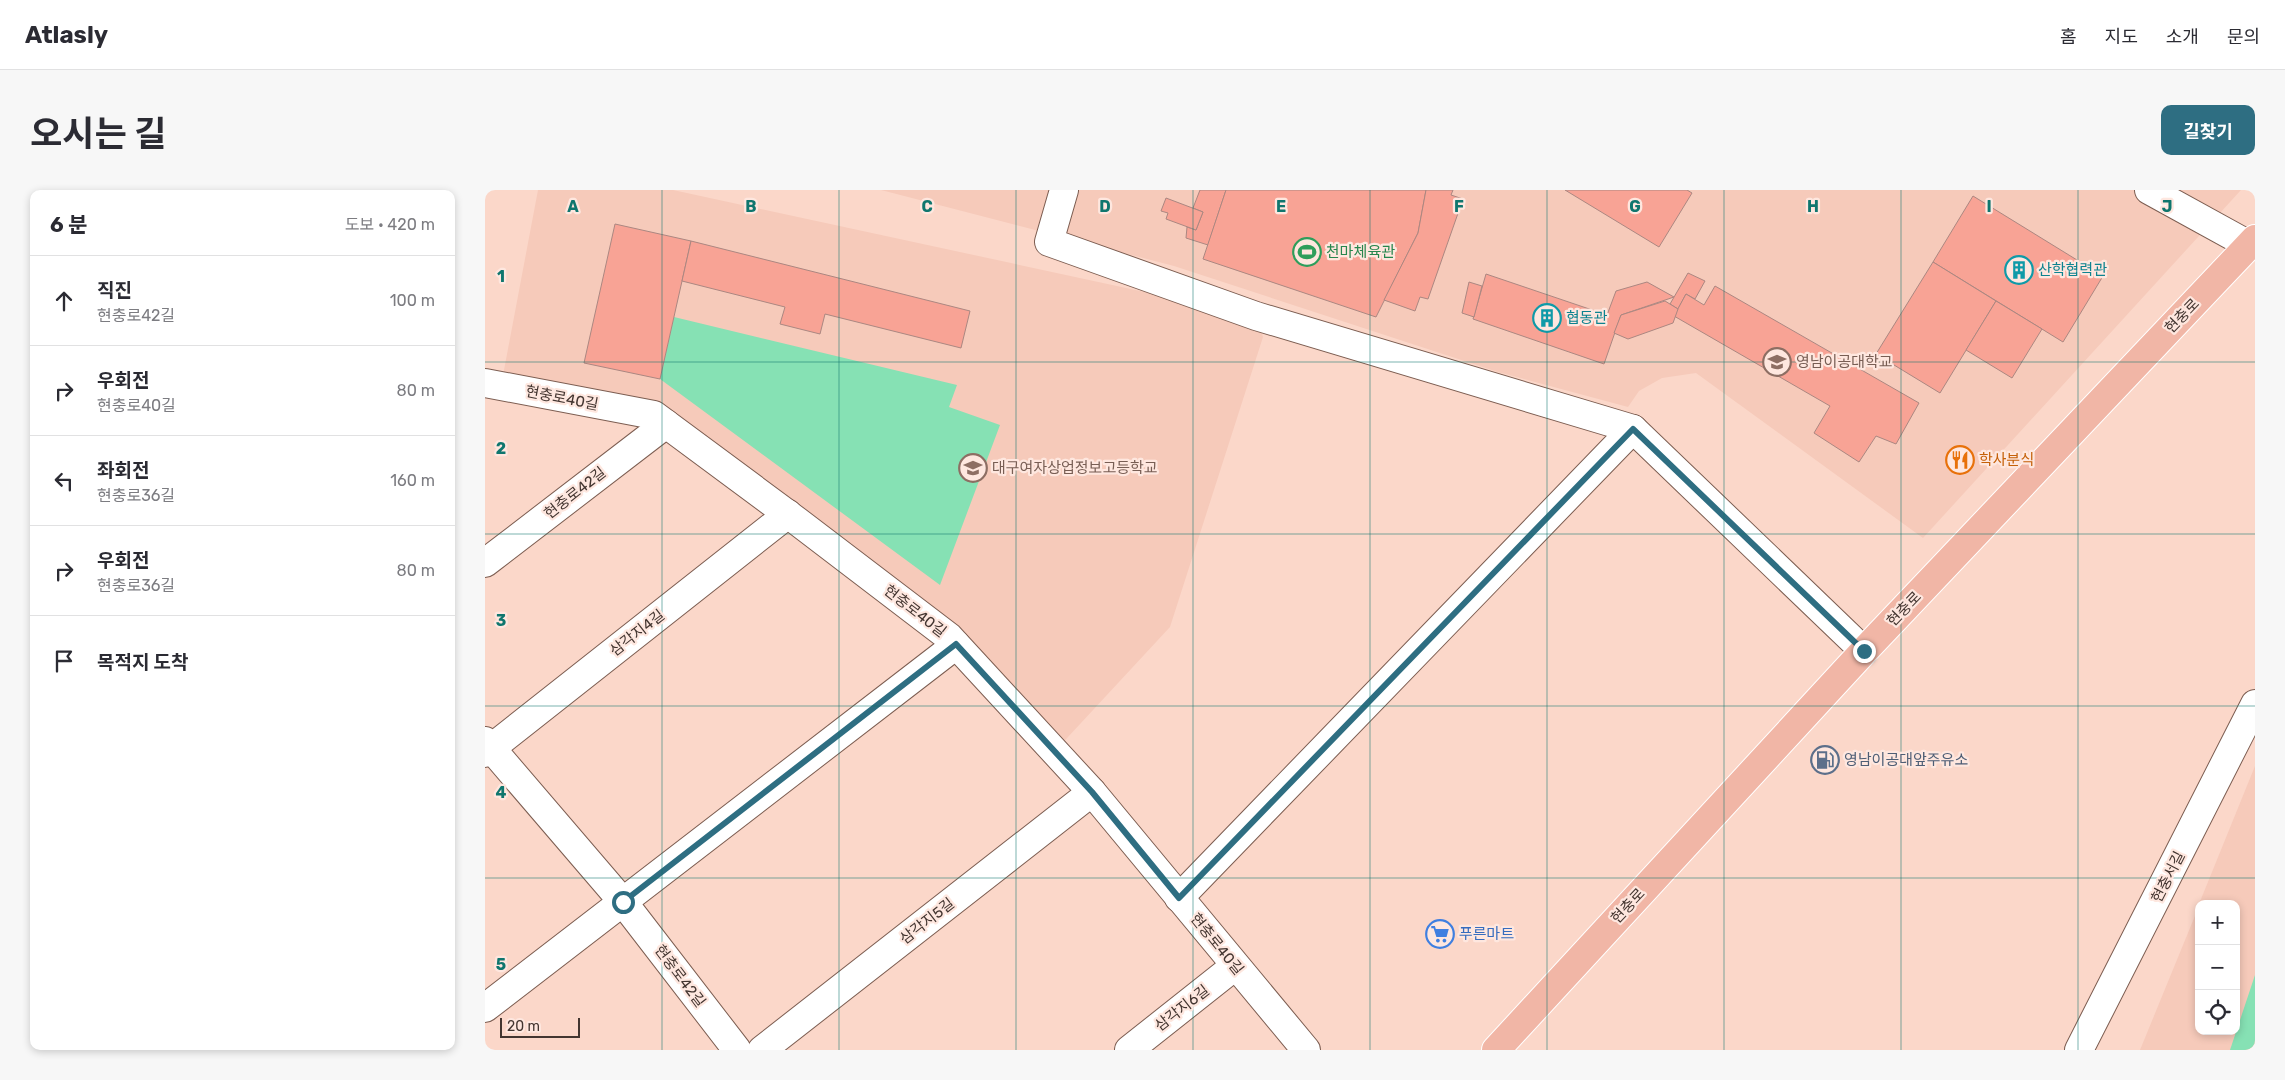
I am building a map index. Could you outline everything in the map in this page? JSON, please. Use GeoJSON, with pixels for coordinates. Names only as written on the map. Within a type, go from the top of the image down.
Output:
{"type":"FeatureCollection","features":[{"type":"Feature","properties":{"kind":"main road","name":"현충로"},"geometry":{"type":"LineString","coordinates":[[1495,1050],[1864,651],[2252,242]]}},
{"type":"Feature","properties":{"kind":"street"},"geometry":{"type":"LineString","coordinates":[[1064,190],[1049,242],[1256,316],[1633,429],[1864,651]]}},
{"type":"Feature","properties":{"kind":"street"},"geometry":{"type":"LineString","coordinates":[[2149,190],[2252,242]]}},
{"type":"Feature","properties":{"kind":"street","name":"현충로40길"},"geometry":{"type":"LineString","coordinates":[[487,385],[654,416],[789,514],[956,644],[1092,792],[1306,1050]]}},
{"type":"Feature","properties":{"kind":"street","name":"현충로42길"},"geometry":{"type":"LineString","coordinates":[[485,563],[666,424]]}},
{"type":"Feature","properties":{"kind":"street"},"geometry":{"type":"LineString","coordinates":[[1179,898],[1633,429]]}},
{"type":"Feature","properties":{"kind":"street","name":"삼각지4길"},"geometry":{"type":"LineString","coordinates":[[487,747],[789,514]]}},
{"type":"Feature","properties":{"kind":"street"},"geometry":{"type":"LineString","coordinates":[[485,1008],[956,644]]}},
{"type":"Feature","properties":{"kind":"street","name":"현충서길"},"geometry":{"type":"LineString","coordinates":[[2079,1050],[2255,704]]}},
{"type":"Feature","properties":{"kind":"street","name":"현충로42길"},"geometry":{"type":"LineString","coordinates":[[487,747],[623,902],[737,1050]]}},
{"type":"Feature","properties":{"kind":"street","name":"삼각지5길"},"geometry":{"type":"LineString","coordinates":[[762,1050],[1092,792]]}},
{"type":"Feature","properties":{"kind":"street","name":"삼각지6길"},"geometry":{"type":"LineString","coordinates":[[1129,1050],[1235,966]]}},
{"type":"Feature","properties":{"kind":"shaded area","name":"대구여자상업정보고등학교"},"geometry":{"type":"Polygon","coordinates":[[[538,190],[673,190],[1256,316],[1263,337],[1170,627],[1055,751],[956,645],[654,415],[501,386],[538,190]]]}},
{"type":"Feature","properties":{"kind":"shaded area","name":"영남이공대학교"},"geometry":{"type":"Polygon","coordinates":[[[881,190],[2241,190],[1923,538],[1696,373],[1662,378],[1639,391],[1628,407],[1498,372],[1174,266],[881,190]]]}},
{"type":"Feature","properties":{"kind":"shaded area"},"geometry":{"type":"Polygon","coordinates":[[[2255,766],[2255,1050],[2140,1050],[2195,916],[2195,1035],[2240,1035],[2240,900],[2201,900],[2255,766]]]}},
{"type":"Feature","properties":{"kind":"green space"},"geometry":{"type":"Polygon","coordinates":[[[674,317],[957,385],[949,407],[1000,425],[940,585],[660,379],[674,317]]]}},
{"type":"Feature","properties":{"kind":"green space"},"geometry":{"type":"Polygon","coordinates":[[[2255,975],[2255,1050],[2230,1050],[2235,1035],[2240,1035],[2240,1020],[2255,975]]]}},
{"type":"Feature","properties":{"kind":"building"},"geometry":{"type":"Polygon","coordinates":[[[1200,190],[1226,190],[1208,245],[1186,238],[1187,227],[1196,230],[1203,212],[1193,208],[1200,190]]]}},
{"type":"Feature","properties":{"kind":"building","name":"천마체육관"},"geometry":{"type":"Polygon","coordinates":[[[1226,190],[1426,190],[1418,233],[1376,317],[1203,259],[1226,190]]]}},
{"type":"Feature","properties":{"kind":"building"},"geometry":{"type":"Polygon","coordinates":[[[1426,190],[1453,190],[1451,195],[1463,199],[1428,299],[1420,297],[1415,311],[1384,300],[1418,233],[1426,190]]]}},
{"type":"Feature","properties":{"kind":"building"},"geometry":{"type":"Polygon","coordinates":[[[1565,190],[1687,190],[1692,193],[1659,247],[1565,190]]]}},
{"type":"Feature","properties":{"kind":"building","name":"산학협력관"},"geometry":{"type":"Polygon","coordinates":[[[1973,196],[2103,276],[2063,342],[1933,262],[1973,196]]]}},
{"type":"Feature","properties":{"kind":"building"},"geometry":{"type":"Polygon","coordinates":[[[1166,198],[1203,212],[1196,230],[1166,219],[1168,213],[1161,211],[1166,198]]]}},
{"type":"Feature","properties":{"kind":"building"},"geometry":{"type":"Polygon","coordinates":[[[615,224],[691,241],[660,379],[584,363],[615,224]]]}},
{"type":"Feature","properties":{"kind":"building"},"geometry":{"type":"Polygon","coordinates":[[[691,241],[970,311],[961,348],[825,314],[820,334],[780,324],[785,307],[682,281],[691,241]]]}},
{"type":"Feature","properties":{"kind":"building"},"geometry":{"type":"Polygon","coordinates":[[[1933,262],[1996,301],[1940,393],[1876,354],[1933,262]]]}},
{"type":"Feature","properties":{"kind":"building"},"geometry":{"type":"Polygon","coordinates":[[[1688,273],[1705,281],[1695,299],[1686,294],[1678,309],[1670,304],[1688,273]]]}},
{"type":"Feature","properties":{"kind":"building","name":"협동관"},"geometry":{"type":"Polygon","coordinates":[[[1486,274],[1607,315],[1616,291],[1647,282],[1674,297],[1621,315],[1604,364],[1473,319],[1486,274]]]}},
{"type":"Feature","properties":{"kind":"building"},"geometry":{"type":"Polygon","coordinates":[[[1469,282],[1482,286],[1474,317],[1462,313],[1469,282]]]}},
{"type":"Feature","properties":{"kind":"building"},"geometry":{"type":"Polygon","coordinates":[[[1715,286],[1919,403],[1896,444],[1876,436],[1859,462],[1814,433],[1830,406],[1674,316],[1686,294],[1704,305],[1715,286]]]}},
{"type":"Feature","properties":{"kind":"building"},"geometry":{"type":"Polygon","coordinates":[[[1665,301],[1678,309],[1673,323],[1628,339],[1614,333],[1621,315],[1665,301]]]}},
{"type":"Feature","properties":{"kind":"building"},"geometry":{"type":"Polygon","coordinates":[[[1996,301],[2042,329],[2012,378],[1966,350],[1996,301]]]}},
{"type":"Feature","properties":{"kind":"place","name":"천마체육관"},"geometry":{"type":"Point","coordinates":[1307,252]}},
{"type":"Feature","properties":{"kind":"place","name":"산학협력관"},"geometry":{"type":"Point","coordinates":[2019,270]}},
{"type":"Feature","properties":{"kind":"place","name":"협동관"},"geometry":{"type":"Point","coordinates":[1547,318]}},
{"type":"Feature","properties":{"kind":"place","name":"영남이공대학교"},"geometry":{"type":"Point","coordinates":[1777,362]}},
{"type":"Feature","properties":{"kind":"place","name":"학사분식"},"geometry":{"type":"Point","coordinates":[1960,460]}},
{"type":"Feature","properties":{"kind":"place","name":"대구여자상업정보고등학교"},"geometry":{"type":"Point","coordinates":[973,468]}},
{"type":"Feature","properties":{"kind":"place","name":"영남이공대앞주유소"},"geometry":{"type":"Point","coordinates":[1825,760]}},
{"type":"Feature","properties":{"kind":"place","name":"푸른마트"},"geometry":{"type":"Point","coordinates":[1440,934]}},
{"type":"Feature","properties":{"kind":"route"},"geometry":{"type":"LineString","coordinates":[[623,902],[956,644],[1092,792],[1179,898],[1633,429],[1864,651]]}}]}
